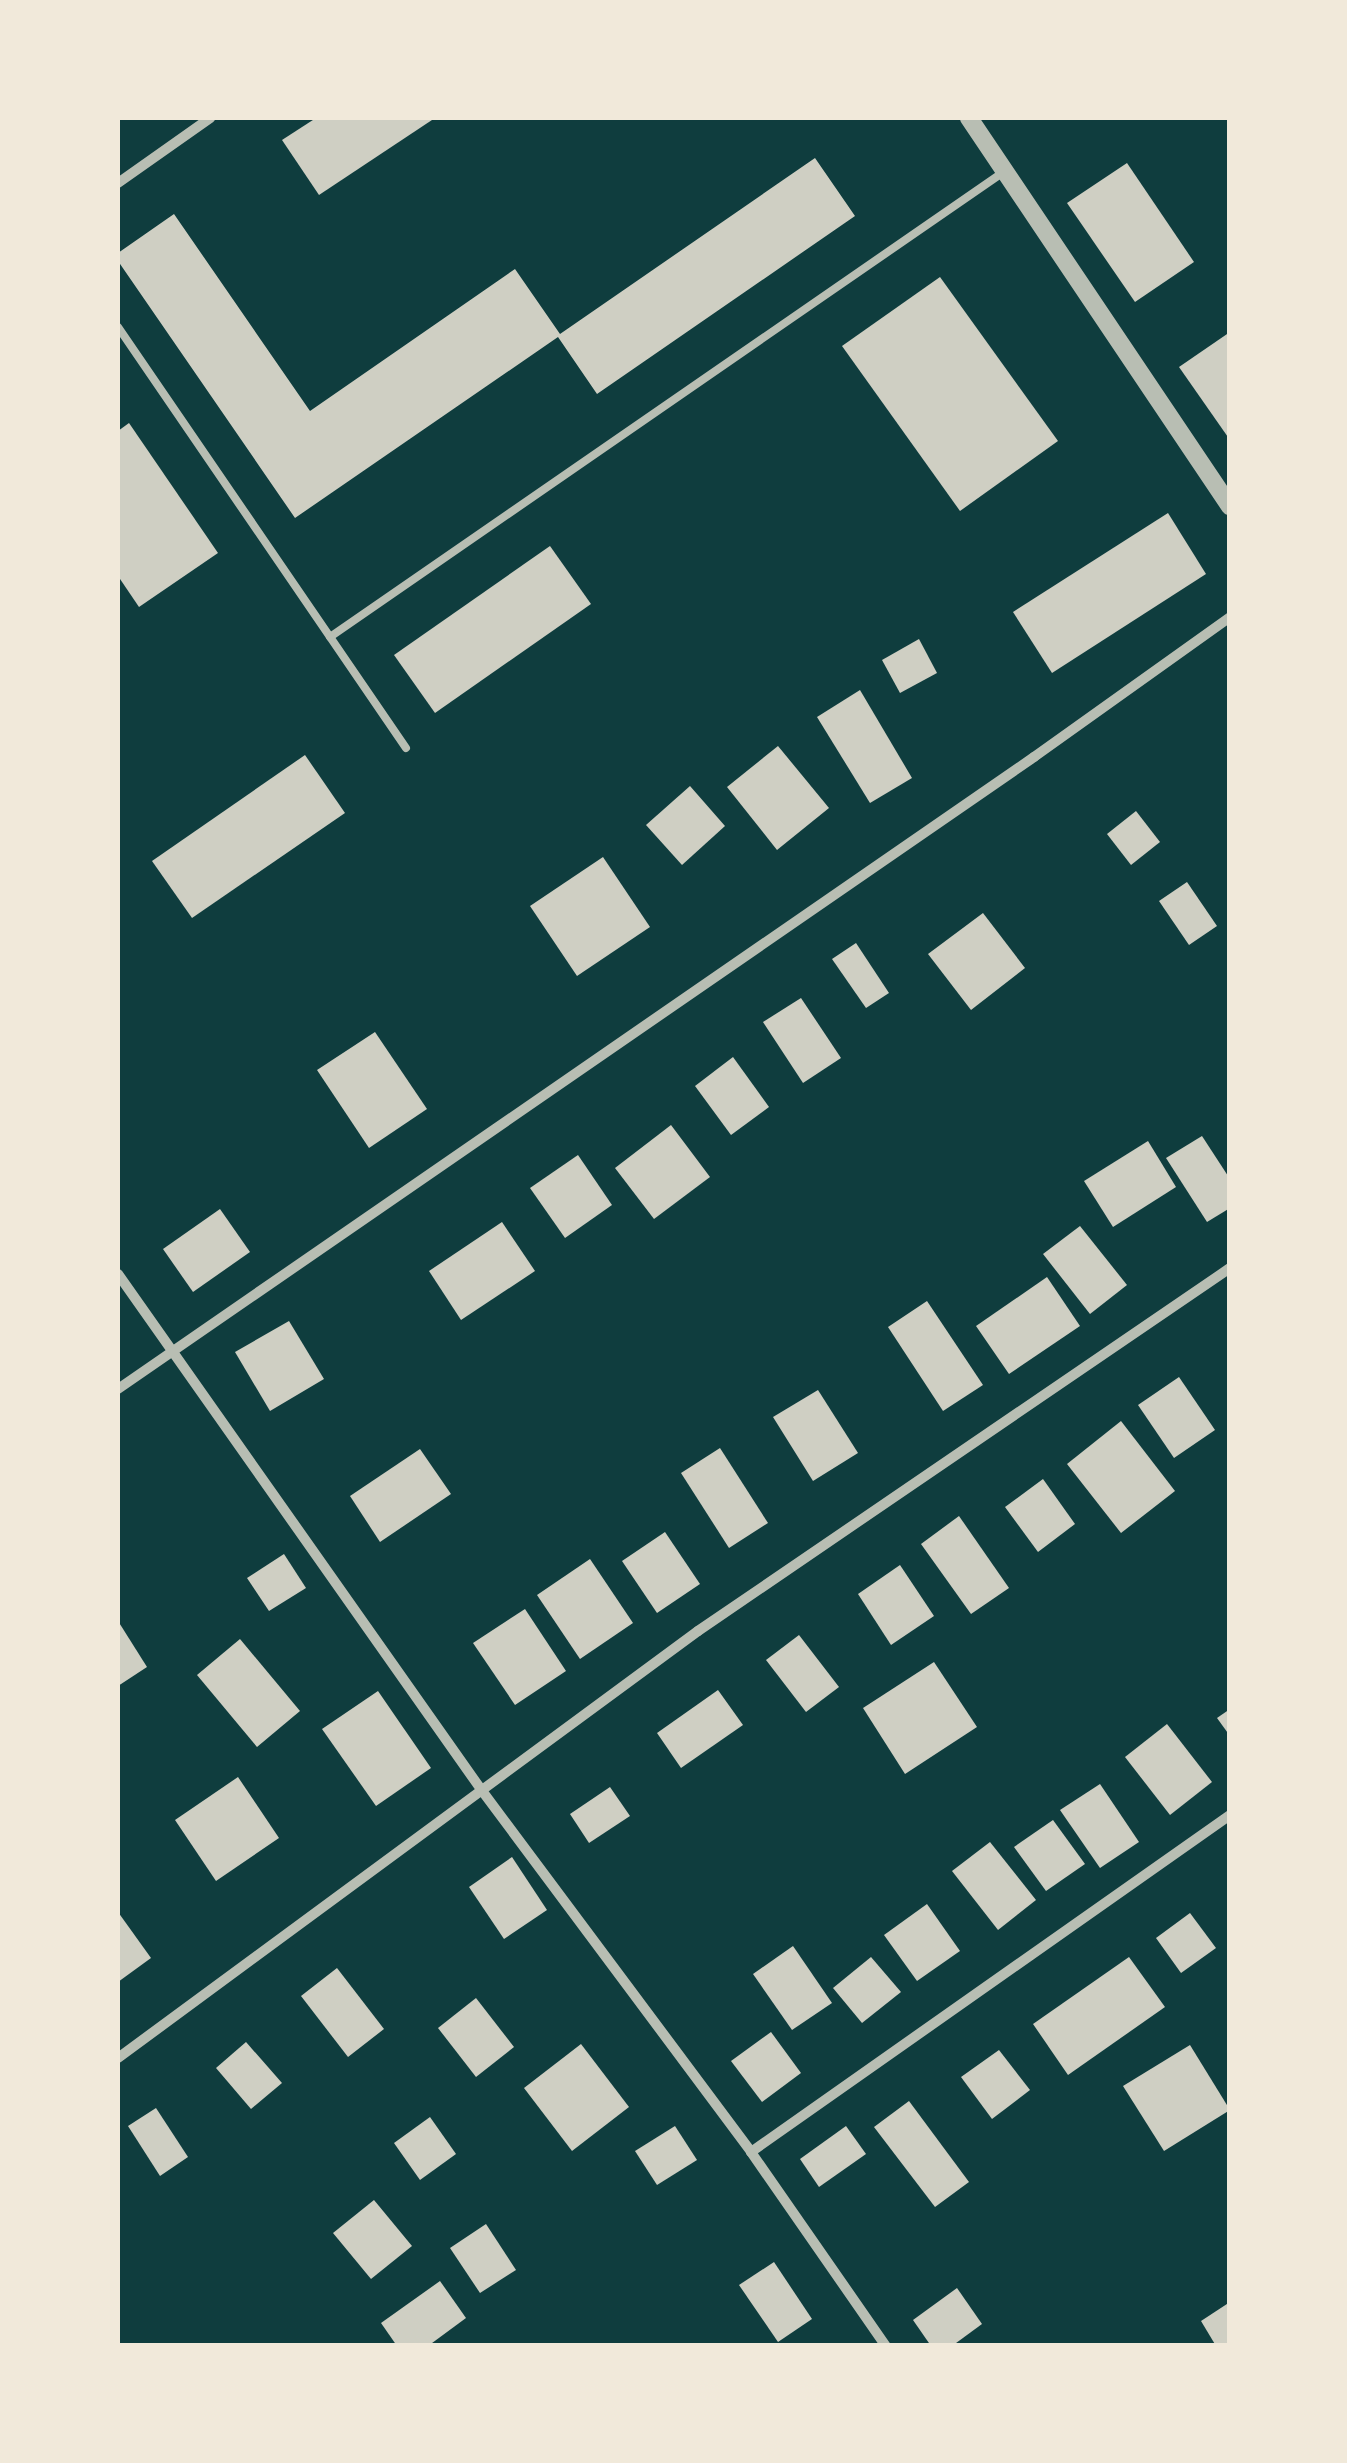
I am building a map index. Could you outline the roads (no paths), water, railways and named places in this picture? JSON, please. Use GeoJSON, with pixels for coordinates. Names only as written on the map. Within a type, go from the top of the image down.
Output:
{"type":"FeatureCollection","features":[{"type":"Feature","properties":{"kind":"street"},"geometry":{"type":"LineString","coordinates":[[118,183],[210,118]]}},
{"type":"Feature","properties":{"kind":"street"},"geometry":{"type":"LineString","coordinates":[[969,118],[1230,507]]}},
{"type":"Feature","properties":{"kind":"street"},"geometry":{"type":"LineString","coordinates":[[118,1388],[1034,758],[1230,617]]}},
{"type":"Feature","properties":{"kind":"street"},"geometry":{"type":"LineString","coordinates":[[118,2058],[480,1788],[698,1632],[1230,1268]]}},
{"type":"Feature","properties":{"kind":"street"},"geometry":{"type":"LineString","coordinates":[[118,1274],[480,1788],[752,2152],[886,2346]]}},
{"type":"Feature","properties":{"kind":"street"},"geometry":{"type":"LineString","coordinates":[[752,2152],[1230,1815]]}},
{"type":"Feature","properties":{"kind":"lane"},"geometry":{"type":"LineString","coordinates":[[330,637],[1005,171]]}},
{"type":"Feature","properties":{"kind":"lane"},"geometry":{"type":"LineString","coordinates":[[118,327],[406,748]]}}]}
